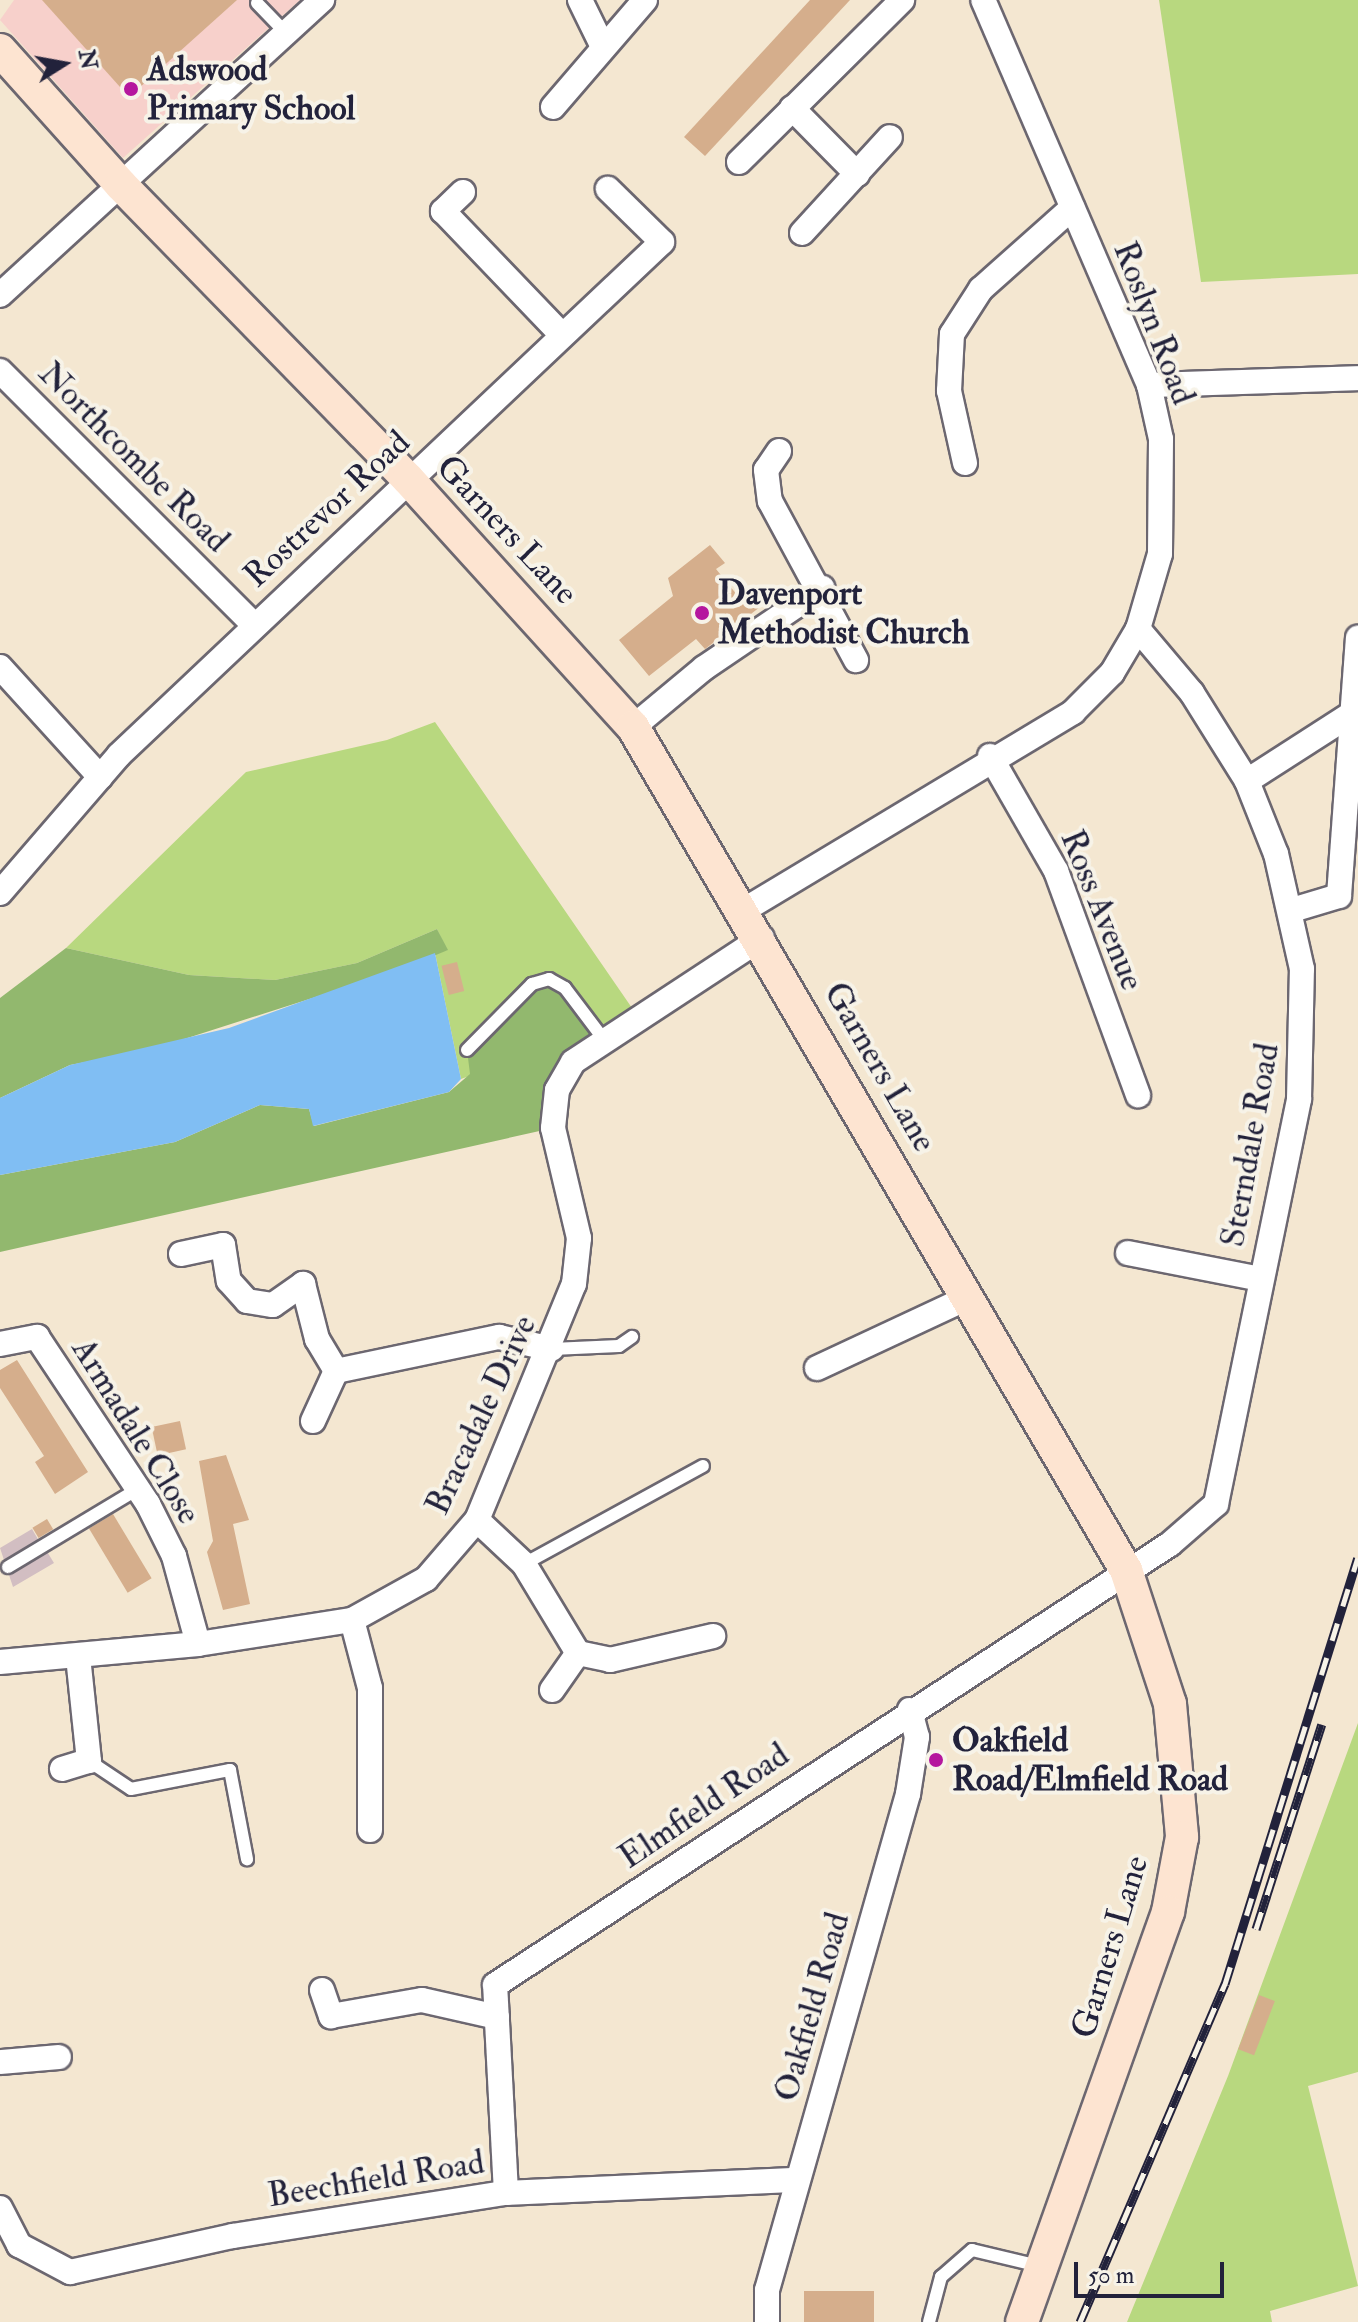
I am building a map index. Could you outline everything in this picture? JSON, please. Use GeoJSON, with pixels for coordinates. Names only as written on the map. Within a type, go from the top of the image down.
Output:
{"type":"FeatureCollection","features":[{"type":"Feature","properties":{"kind":"street"},"geometry":{"type":"LineString","coordinates":[[0,295],[322,0]]}},
{"type":"Feature","properties":{"kind":"street"},"geometry":{"type":"LineString","coordinates":[[580,0],[603,47]]}},
{"type":"Feature","properties":{"kind":"street"},"geometry":{"type":"LineString","coordinates":[[553,107],[645,0]]}},
{"type":"Feature","properties":{"kind":"street"},"geometry":{"type":"LineString","coordinates":[[739,162],[902,0]]}},
{"type":"Feature","properties":{"kind":"street","name":"Roslyn Road"},"geometry":{"type":"LineString","coordinates":[[744,910],[990,756],[1073,712],[1112,673],[1138,629],[1160,554],[1165,492],[1149,385],[983,0]]}},
{"type":"Feature","properties":{"kind":"street","name":"Garners Lane"},"geometry":{"type":"LineString","coordinates":[[0,50],[121,185],[408,479],[633,727],[762,938],[1126,1570],[1170,1704],[1182,1837],[1168,1912],[1022,2322]]}},
{"type":"Feature","properties":{"kind":"street"},"geometry":{"type":"LineString","coordinates":[[792,108],[857,174]]}},
{"type":"Feature","properties":{"kind":"street"},"geometry":{"type":"LineString","coordinates":[[802,233],[890,137]]}},
{"type":"Feature","properties":{"kind":"street","name":"Rostrevor Road"},"geometry":{"type":"LineString","coordinates":[[0,893],[100,777],[254,625],[662,242],[608,189]]}},
{"type":"Feature","properties":{"kind":"street"},"geometry":{"type":"LineString","coordinates":[[463,192],[436,218],[562,335]]}},
{"type":"Feature","properties":{"kind":"street"},"geometry":{"type":"LineString","coordinates":[[965,463],[949,391],[952,334],[981,289],[1072,208]]}},
{"type":"Feature","properties":{"kind":"street","name":"Northcombe Road"},"geometry":{"type":"LineString","coordinates":[[0,371],[254,625]]}},
{"type":"Feature","properties":{"kind":"street"},"geometry":{"type":"LineString","coordinates":[[1149,385],[1358,378]]}},
{"type":"Feature","properties":{"kind":"street"},"geometry":{"type":"LineString","coordinates":[[779,451],[766,470],[770,501],[822,588],[856,660]]}},
{"type":"Feature","properties":{"kind":"street"},"geometry":{"type":"LineString","coordinates":[[633,727],[704,668],[822,588]]}},
{"type":"Feature","properties":{"kind":"street","name":"Sterndale Road"},"geometry":{"type":"LineString","coordinates":[[1126,1570],[1202,1522],[1216,1504],[1306,1032],[1292,910],[1247,781],[1192,693],[1138,629]]}},
{"type":"Feature","properties":{"kind":"street"},"geometry":{"type":"LineString","coordinates":[[1292,910],[1339,896],[1358,638]]}},
{"type":"Feature","properties":{"kind":"street"},"geometry":{"type":"LineString","coordinates":[[0,667],[100,777]]}},
{"type":"Feature","properties":{"kind":"street"},"geometry":{"type":"LineString","coordinates":[[1247,781],[1353,713]]}},
{"type":"Feature","properties":{"kind":"street","name":"Ross Avenue"},"geometry":{"type":"LineString","coordinates":[[990,756],[1056,871],[1138,1095]]}},
{"type":"Feature","properties":{"kind":"street","name":"Bracadale Drive"},"geometry":{"type":"LineString","coordinates":[[0,1662],[198,1644],[352,1620],[426,1579],[477,1520],[552,1349],[574,1284],[579,1238],[553,1128],[557,1090],[573,1062],[762,938]]}},
{"type":"Feature","properties":{"kind":"street"},"geometry":{"type":"LineString","coordinates":[[181,1254],[223,1245],[229,1281],[247,1301],[273,1305],[303,1284],[317,1339],[336,1371]]}},
{"type":"Feature","properties":{"kind":"street"},"geometry":{"type":"LineString","coordinates":[[1128,1253],[1260,1279]]}},
{"type":"Feature","properties":{"kind":"street"},"geometry":{"type":"LineString","coordinates":[[817,1368],[969,1297]]}},
{"type":"Feature","properties":{"kind":"street","name":"Armadale Close"},"geometry":{"type":"LineString","coordinates":[[0,1344],[37,1337],[138,1489],[174,1556],[198,1644]]}},
{"type":"Feature","properties":{"kind":"street"},"geometry":{"type":"LineString","coordinates":[[336,1371],[499,1337],[552,1349]]}},
{"type":"Feature","properties":{"kind":"street"},"geometry":{"type":"LineString","coordinates":[[313,1421],[336,1371]]}},
{"type":"Feature","properties":{"kind":"street"},"geometry":{"type":"LineString","coordinates":[[477,1520],[524,1564],[578,1653],[610,1660],[713,1636]]}},
{"type":"Feature","properties":{"kind":"street","name":"Elmfield Road"},"geometry":{"type":"LineString","coordinates":[[506,2193],[495,1985],[1126,1570]]}},
{"type":"Feature","properties":{"kind":"street"},"geometry":{"type":"LineString","coordinates":[[352,1620],[370,1688],[370,1830]]}},
{"type":"Feature","properties":{"kind":"street"},"geometry":{"type":"LineString","coordinates":[[552,1690],[578,1653]]}},
{"type":"Feature","properties":{"kind":"street"},"geometry":{"type":"LineString","coordinates":[[62,1769],[89,1761],[78,1657]]}},
{"type":"Feature","properties":{"kind":"street","name":"Oakfield Road"},"geometry":{"type":"LineString","coordinates":[[767,2322],[767,2290],[908,1794],[917,1737],[910,1710]]}},
{"type":"Feature","properties":{"kind":"street"},"geometry":{"type":"LineString","coordinates":[[322,1990],[331,2016],[422,2000],[497,2017]]}},
{"type":"Feature","properties":{"kind":"street"},"geometry":{"type":"LineString","coordinates":[[0,2062],[59,2057]]}},
{"type":"Feature","properties":{"kind":"street","name":"Beechfield Road"},"geometry":{"type":"LineString","coordinates":[[0,2208],[19,2245],[70,2272],[233,2236],[506,2193],[797,2180]]}},
{"type":"Feature","properties":{"kind":"lane"},"geometry":{"type":"LineString","coordinates":[[257,3],[286,33]]}},
{"type":"Feature","properties":{"kind":"lane"},"geometry":{"type":"LineString","coordinates":[[467,1050],[543,980],[565,988],[605,1041]]}},
{"type":"Feature","properties":{"kind":"lane"},"geometry":{"type":"LineString","coordinates":[[552,1349],[619,1346],[632,1337]]}},
{"type":"Feature","properties":{"kind":"lane"},"geometry":{"type":"LineString","coordinates":[[524,1564],[703,1466]]}},
{"type":"Feature","properties":{"kind":"lane"},"geometry":{"type":"LineString","coordinates":[[8,1567],[138,1489]]}},
{"type":"Feature","properties":{"kind":"lane"},"geometry":{"type":"LineString","coordinates":[[89,1761],[131,1789],[230,1770],[247,1859]]}},
{"type":"Feature","properties":{"kind":"lane"},"geometry":{"type":"LineString","coordinates":[[929,2322],[941,2277],[972,2250],[1042,2267]]}},
{"type":"Feature","properties":{"kind":"shaded area","name":"Adswood Primary School"},"geometry":{"type":"Polygon","coordinates":[[[14,0],[300,0],[123,158],[0,20],[14,0]]]}},
{"type":"Feature","properties":{"kind":"shaded area"},"geometry":{"type":"Polygon","coordinates":[[[32,1529],[39,1541],[55,1532],[46,1550],[54,1563],[13,1587],[0,1548],[32,1529]]]}},
{"type":"Feature","properties":{"kind":"green space"},"geometry":{"type":"Polygon","coordinates":[[[1159,0],[1358,0],[1358,274],[1201,282],[1159,0]]]}},
{"type":"Feature","properties":{"kind":"green space"},"geometry":{"type":"Polygon","coordinates":[[[435,722],[632,1008],[597,1031],[461,1079],[435,953],[447,950],[437,929],[357,963],[275,980],[189,975],[66,948],[246,772],[387,740],[435,722]]]}},
{"type":"Feature","properties":{"kind":"green space"},"geometry":{"type":"Polygon","coordinates":[[[437,929],[448,950],[397,971],[150,1050],[70,1065],[0,1098],[0,998],[66,948],[189,975],[275,980],[357,963],[437,929]]]}},
{"type":"Feature","properties":{"kind":"green space"},"geometry":{"type":"Polygon","coordinates":[[[549,979],[597,1031],[573,1062],[553,1128],[0,1252],[0,1175],[175,1142],[260,1105],[309,1109],[314,1126],[449,1092],[470,1074],[467,1050],[538,980],[549,979]]]}},
{"type":"Feature","properties":{"kind":"green space"},"geometry":{"type":"Polygon","coordinates":[[[1358,1723],[1358,2072],[1308,2086],[1358,2286],[1270,2311],[1272,2322],[1127,2322],[1228,2076],[1358,1723]]]}},
{"type":"Feature","properties":{"kind":"water"},"geometry":{"type":"Polygon","coordinates":[[[435,953],[461,1079],[449,1092],[313,1126],[309,1109],[260,1105],[175,1142],[0,1175],[0,1098],[70,1065],[229,1028],[435,953]]]}},
{"type":"Feature","properties":{"kind":"building"},"geometry":{"type":"Polygon","coordinates":[[[42,0],[237,0],[129,97],[42,0]]]}},
{"type":"Feature","properties":{"kind":"building"},"geometry":{"type":"Polygon","coordinates":[[[810,0],[850,0],[705,156],[684,137],[810,0]]]}},
{"type":"Feature","properties":{"kind":"building","name":"Davenport Methodist Church"},"geometry":{"type":"Polygon","coordinates":[[[710,545],[725,563],[716,569],[742,601],[750,594],[760,607],[705,649],[696,639],[649,676],[619,640],[673,596],[668,578],[710,545]]]}},
{"type":"Feature","properties":{"kind":"building"},"geometry":{"type":"Polygon","coordinates":[[[457,962],[464,991],[449,995],[441,966],[457,962]]]}},
{"type":"Feature","properties":{"kind":"building"},"geometry":{"type":"Polygon","coordinates":[[[17,1360],[88,1472],[55,1494],[35,1462],[44,1456],[0,1388],[0,1370],[17,1360]]]}},
{"type":"Feature","properties":{"kind":"building"},"geometry":{"type":"Polygon","coordinates":[[[180,1421],[186,1449],[158,1455],[152,1427],[180,1421]]]}},
{"type":"Feature","properties":{"kind":"building"},"geometry":{"type":"Polygon","coordinates":[[[226,1455],[249,1520],[233,1524],[250,1604],[223,1610],[207,1552],[213,1541],[199,1461],[226,1455]]]}},
{"type":"Feature","properties":{"kind":"building"},"geometry":{"type":"Polygon","coordinates":[[[113,1514],[152,1578],[128,1593],[89,1528],[113,1514]]]}},
{"type":"Feature","properties":{"kind":"building"},"geometry":{"type":"Polygon","coordinates":[[[47,1519],[53,1529],[39,1538],[32,1528],[47,1519]]]}},
{"type":"Feature","properties":{"kind":"building"},"geometry":{"type":"Polygon","coordinates":[[[1259,1995],[1275,2001],[1254,2055],[1238,2049],[1259,1995]]]}},
{"type":"Feature","properties":{"kind":"building"},"geometry":{"type":"Polygon","coordinates":[[[804,2291],[874,2291],[874,2322],[804,2322],[804,2291]]]}},
{"type":"Feature","properties":{"kind":"railway"},"geometry":{"type":"LineString","coordinates":[[1080,2322],[1225,1984],[1358,1558]]}},
{"type":"Feature","properties":{"kind":"railway"},"geometry":{"type":"LineString","coordinates":[[1256,1929],[1322,1724]]}},
{"type":"Feature","properties":{"kind":"place","name":"Adswood Primary School"},"geometry":{"type":"Point","coordinates":[131,89]}},
{"type":"Feature","properties":{"kind":"place","name":"Davenport Methodist Church"},"geometry":{"type":"Point","coordinates":[702,613]}},
{"type":"Feature","properties":{"kind":"place","name":"Oakfield Road/Elmfield Road"},"geometry":{"type":"Point","coordinates":[936,1760]}}]}
